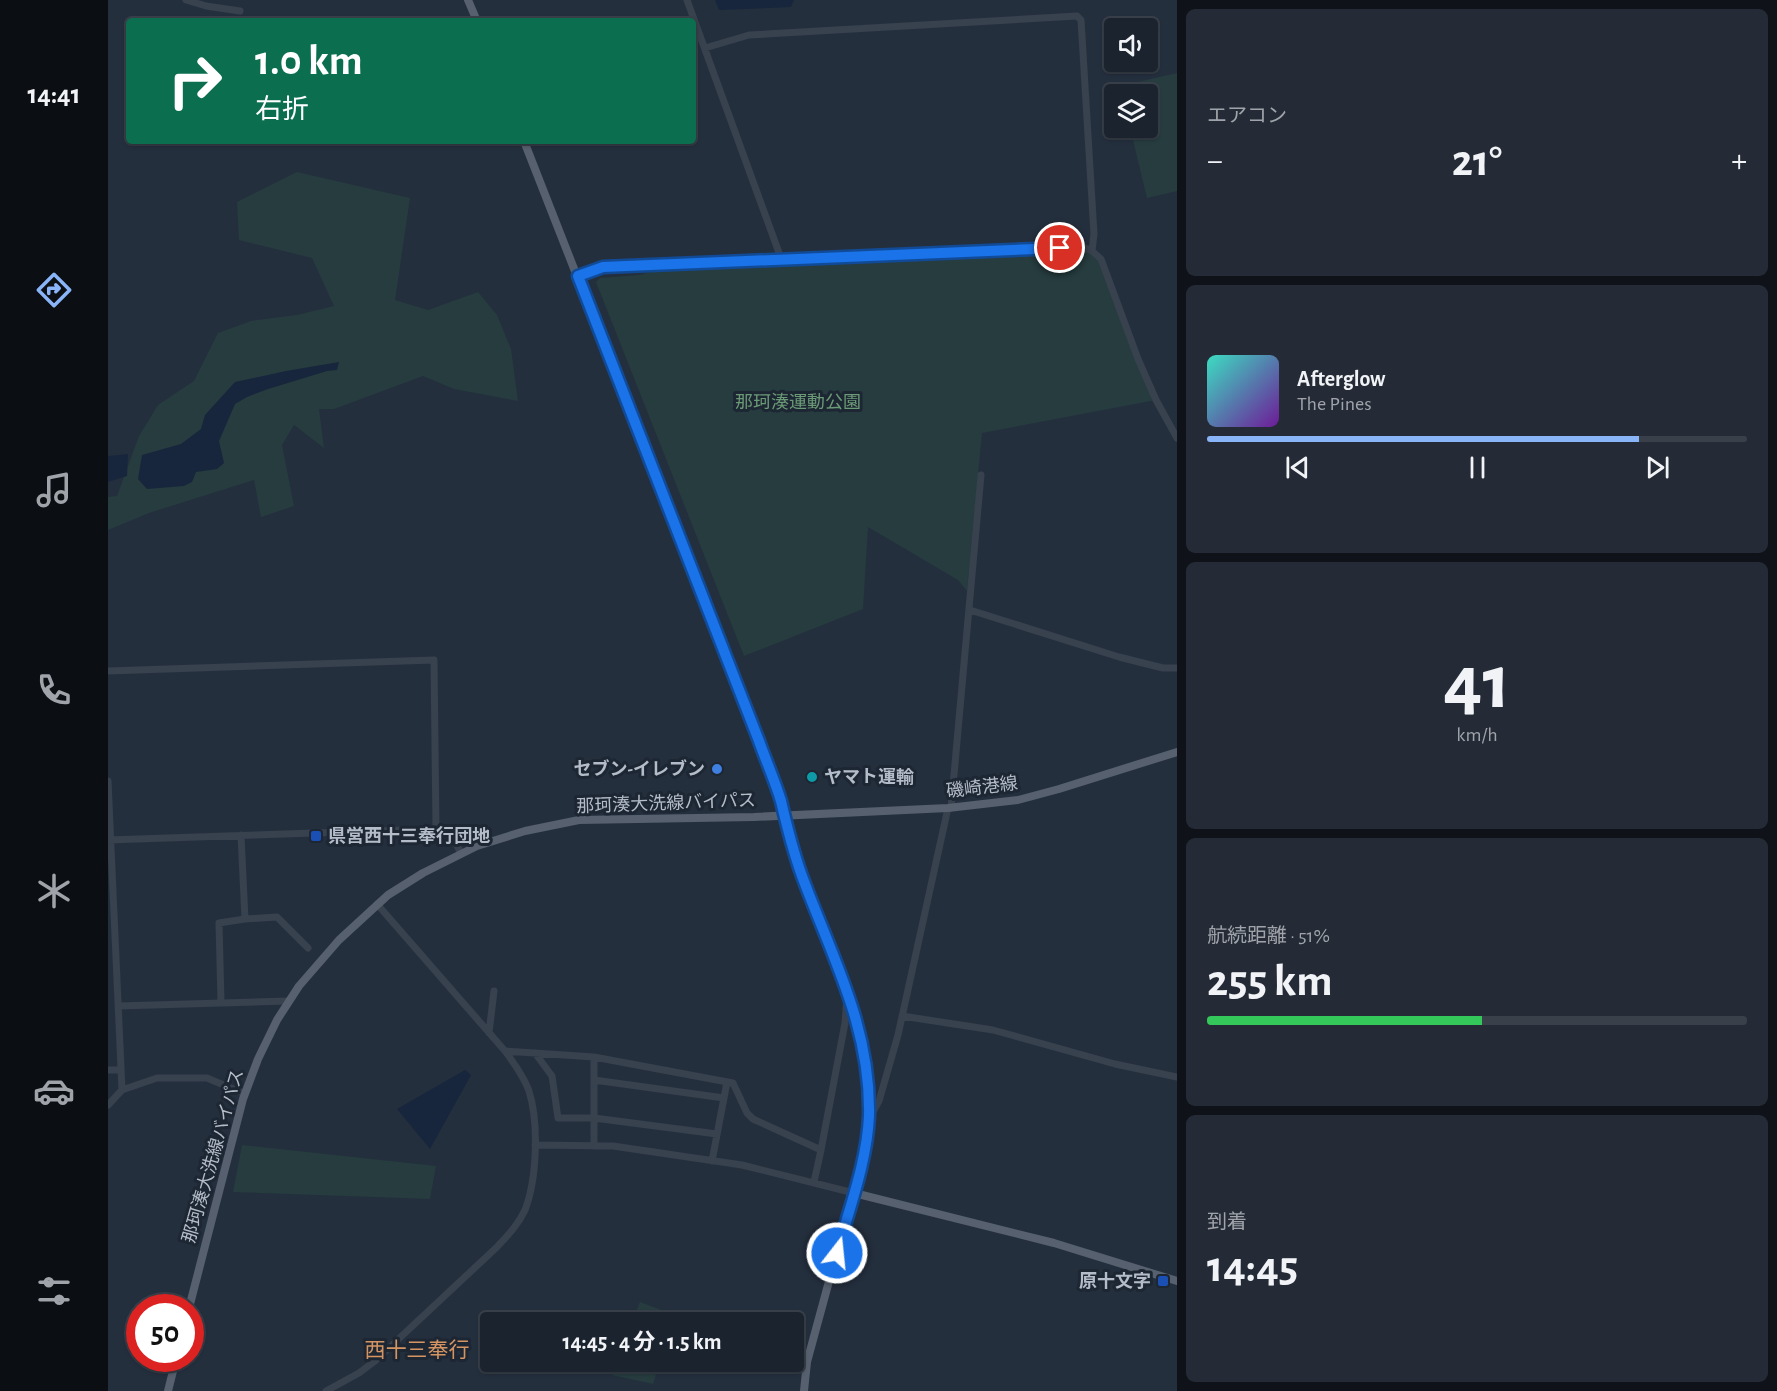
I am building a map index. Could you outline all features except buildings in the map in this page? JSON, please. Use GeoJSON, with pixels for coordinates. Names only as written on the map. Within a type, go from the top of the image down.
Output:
{"type":"FeatureCollection","features":[{"type":"Feature","properties":{"kind":"main road"},"geometry":{"type":"LineString","coordinates":[[468,0],[476,18]]}},
{"type":"Feature","properties":{"kind":"main road"},"geometry":{"type":"LineString","coordinates":[[525,144],[759,741],[779,795],[794,853],[847,992],[864,1049],[869,1119],[865,1149],[807,1362],[804,1391]]}},
{"type":"Feature","properties":{"kind":"main road","name":"磯崎港線"},"geometry":{"type":"LineString","coordinates":[[784,816],[950,808],[1018,800],[1177,752]]}},
{"type":"Feature","properties":{"kind":"main road","name":"那珂湊大洗線バイパス"},"geometry":{"type":"LineString","coordinates":[[193,1294],[245,1094],[258,1059],[288,1001],[325,954],[377,904],[423,873],[461,853],[525,831],[579,820],[784,816]]}},
{"type":"Feature","properties":{"kind":"main road"},"geometry":{"type":"LineString","coordinates":[[854,1193],[1054,1244],[1177,1281]]}},
{"type":"Feature","properties":{"kind":"main road"},"geometry":{"type":"LineString","coordinates":[[168,1391],[173,1372]]}},
{"type":"Feature","properties":{"kind":"street"},"geometry":{"type":"LineString","coordinates":[[186,0],[206,6],[240,11]]}},
{"type":"Feature","properties":{"kind":"street"},"geometry":{"type":"LineString","coordinates":[[687,0],[694,18]]}},
{"type":"Feature","properties":{"kind":"street"},"geometry":{"type":"LineString","coordinates":[[705,48],[749,35],[1077,16],[1082,20],[1094,234],[1092,251]]}},
{"type":"Feature","properties":{"kind":"street"},"geometry":{"type":"LineString","coordinates":[[696,24],[782,261]]}},
{"type":"Feature","properties":{"kind":"street"},"geometry":{"type":"LineString","coordinates":[[578,276],[603,267],[1083,247],[1101,259],[1138,359],[1156,400],[1177,437]]}},
{"type":"Feature","properties":{"kind":"street"},"geometry":{"type":"LineString","coordinates":[[869,1119],[879,1101],[902,1016],[950,808],[981,475]]}},
{"type":"Feature","properties":{"kind":"street"},"geometry":{"type":"LineString","coordinates":[[970,610],[1119,657],[1163,668],[1177,668]]}},
{"type":"Feature","properties":{"kind":"street"},"geometry":{"type":"LineString","coordinates":[[108,671],[434,660],[436,829]]}},
{"type":"Feature","properties":{"kind":"street"},"geometry":{"type":"LineString","coordinates":[[108,780],[112,958],[118,1006],[122,1090]]}},
{"type":"Feature","properties":{"kind":"street"},"geometry":{"type":"LineString","coordinates":[[110,840],[436,829],[451,835],[461,853]]}},
{"type":"Feature","properties":{"kind":"street"},"geometry":{"type":"LineString","coordinates":[[241,836],[245,919]]}},
{"type":"Feature","properties":{"kind":"street"},"geometry":{"type":"LineString","coordinates":[[326,1391],[375,1361],[514,1229],[524,1212],[531,1191],[535,1145],[534,1117],[529,1091],[505,1051],[377,904]]}},
{"type":"Feature","properties":{"kind":"street"},"geometry":{"type":"LineString","coordinates":[[221,1002],[219,923],[277,918],[308,948]]}},
{"type":"Feature","properties":{"kind":"street"},"geometry":{"type":"LineString","coordinates":[[489,1033],[494,991]]}},
{"type":"Feature","properties":{"kind":"street"},"geometry":{"type":"LineString","coordinates":[[814,1182],[845,1023],[847,992]]}},
{"type":"Feature","properties":{"kind":"street"},"geometry":{"type":"LineString","coordinates":[[118,1006],[288,1001]]}},
{"type":"Feature","properties":{"kind":"street"},"geometry":{"type":"LineString","coordinates":[[902,1016],[993,1030],[1115,1064],[1177,1077]]}},
{"type":"Feature","properties":{"kind":"street"},"geometry":{"type":"LineString","coordinates":[[505,1051],[594,1057],[733,1083],[747,1113],[753,1119],[820,1150]]}},
{"type":"Feature","properties":{"kind":"street"},"geometry":{"type":"LineString","coordinates":[[535,1053],[552,1076],[558,1118],[594,1118],[717,1134]]}},
{"type":"Feature","properties":{"kind":"street"},"geometry":{"type":"LineString","coordinates":[[594,1057],[594,1146]]}},
{"type":"Feature","properties":{"kind":"street"},"geometry":{"type":"LineString","coordinates":[[108,1070],[120,1070]]}},
{"type":"Feature","properties":{"kind":"street"},"geometry":{"type":"LineString","coordinates":[[108,1105],[122,1090],[157,1078],[207,1078],[245,1094]]}},
{"type":"Feature","properties":{"kind":"street"},"geometry":{"type":"LineString","coordinates":[[594,1080],[724,1098]]}},
{"type":"Feature","properties":{"kind":"street"},"geometry":{"type":"LineString","coordinates":[[712,1161],[727,1082]]}},
{"type":"Feature","properties":{"kind":"street"},"geometry":{"type":"LineString","coordinates":[[535,1145],[613,1146],[752,1168],[854,1193]]}},
{"type":"Feature","properties":{"kind":"green space"},"geometry":{"type":"Polygon","coordinates":[[[1177,73],[1177,191],[1147,198],[1132,138],[1158,138],[1158,84],[1129,84],[1177,73]]]}},
{"type":"Feature","properties":{"kind":"green space"},"geometry":{"type":"Polygon","coordinates":[[[297,172],[410,198],[395,300],[428,310],[478,292],[497,315],[511,349],[518,401],[454,389],[423,376],[334,409],[319,409],[324,448],[294,425],[282,445],[294,506],[261,517],[254,480],[149,513],[108,530],[108,497],[117,496],[139,436],[158,405],[194,381],[218,333],[251,321],[297,315],[334,306],[312,258],[239,240],[237,202],[297,172]]]}},
{"type":"Feature","properties":{"kind":"green space","name":"那珂湊運動公園"},"geometry":{"type":"Polygon","coordinates":[[[1083,247],[1101,259],[1156,400],[982,433],[967,591],[958,580],[868,527],[863,609],[744,656],[596,282],[600,278],[639,275],[672,266],[1083,247]]]}},
{"type":"Feature","properties":{"kind":"green space"},"geometry":{"type":"Polygon","coordinates":[[[242,1145],[436,1166],[430,1199],[233,1192],[242,1145]]]}},
{"type":"Feature","properties":{"kind":"green space"},"geometry":{"type":"Polygon","coordinates":[[[640,1302],[667,1312],[636,1312],[640,1302]]]}},
{"type":"Feature","properties":{"kind":"green space"},"geometry":{"type":"Polygon","coordinates":[[[613,1372],[657,1372],[653,1384],[612,1375],[613,1372]]]}},
{"type":"Feature","properties":{"kind":"water"},"geometry":{"type":"Polygon","coordinates":[[[715,0],[794,0],[791,7],[719,10],[715,0]]]}},
{"type":"Feature","properties":{"kind":"water"},"geometry":{"type":"Polygon","coordinates":[[[339,362],[337,370],[268,389],[235,404],[219,441],[224,463],[217,469],[196,472],[192,482],[184,486],[147,489],[138,479],[142,455],[181,444],[201,429],[205,415],[235,382],[339,362]]]}},
{"type":"Feature","properties":{"kind":"water"},"geometry":{"type":"Polygon","coordinates":[[[128,454],[127,476],[108,482],[108,456],[128,454]]]}},
{"type":"Feature","properties":{"kind":"water"},"geometry":{"type":"Polygon","coordinates":[[[465,1070],[471,1075],[430,1149],[397,1109],[465,1070]]]}},
{"type":"Feature","properties":{"kind":"place","name":"セブン-イレブン"},"geometry":{"type":"Point","coordinates":[717,769]}},
{"type":"Feature","properties":{"kind":"place","name":"ヤマト運輸"},"geometry":{"type":"Point","coordinates":[812,777]}},
{"type":"Feature","properties":{"kind":"place","name":"県営西十三奉行団地"},"geometry":{"type":"Point","coordinates":[316,836]}},
{"type":"Feature","properties":{"kind":"place","name":"原十文字"},"geometry":{"type":"Point","coordinates":[1163,1281]}},
{"type":"Feature","properties":{"kind":"district","name":"西十三奉行"},"geometry":{"type":"Point","coordinates":[417,1350]}},
{"type":"Feature","properties":{"kind":"route"},"geometry":{"type":"LineString","coordinates":[[837,1253],[858,1180],[869,1119],[867,1066],[861,1034],[843,980],[794,853],[780,800],[759,741],[578,276],[603,267],[1060,248]]}}]}
